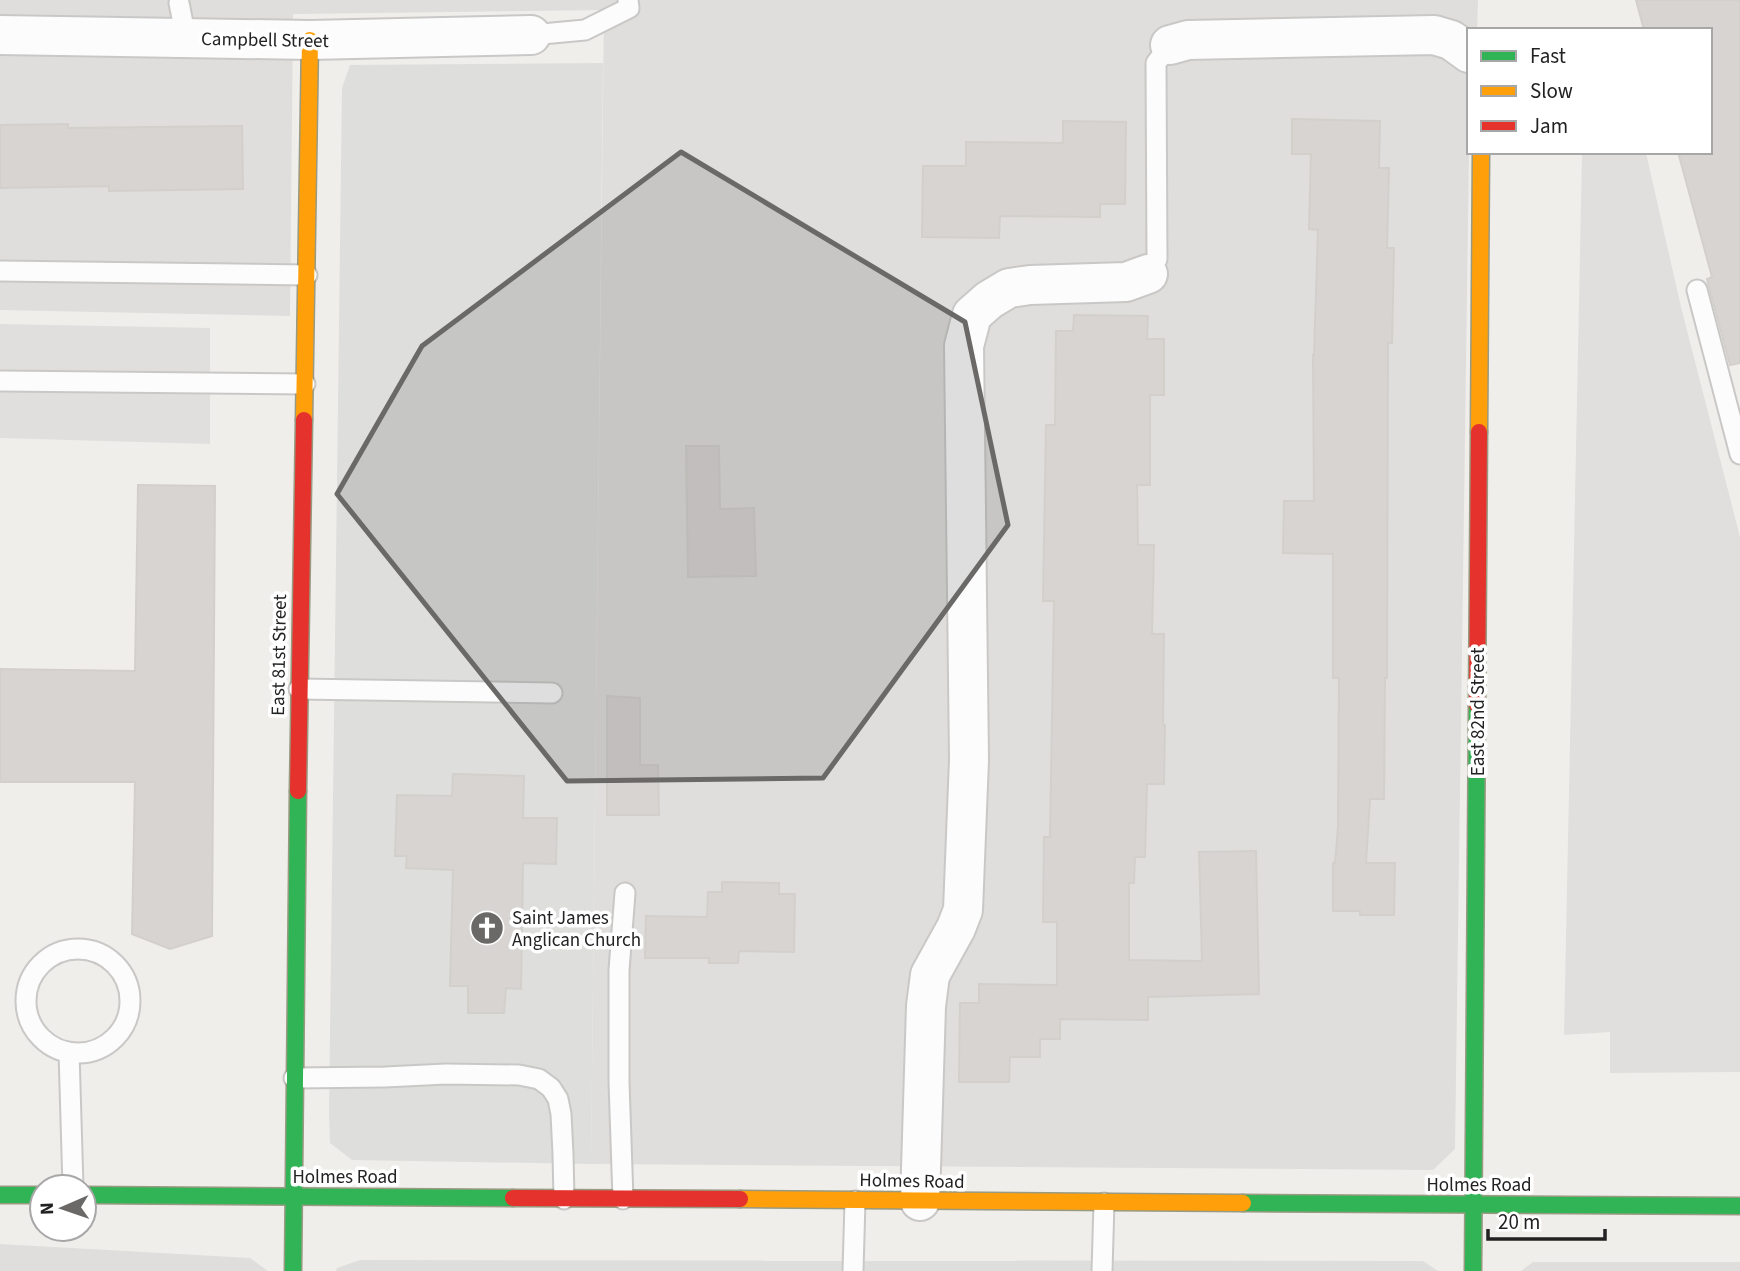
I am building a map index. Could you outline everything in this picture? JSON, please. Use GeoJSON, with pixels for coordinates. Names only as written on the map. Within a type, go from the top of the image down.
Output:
{"type":"FeatureCollection","features":[{"type":"Feature","properties":{"kind":"street","name":"Campbell Street"},"geometry":{"type":"LineString","coordinates":[[0,35],[180,10],[310,40],[531,35]]}},
{"type":"Feature","properties":{"kind":"street"},"geometry":{"type":"LineString","coordinates":[[1170,46],[1188,40],[1434,35],[1451,40],[1467,51]]}},
{"type":"Feature","properties":{"kind":"street","name":"East 81st Street"},"geometry":{"type":"LineString","coordinates":[[293,1271],[310,40]]}},
{"type":"Feature","properties":{"kind":"street","name":"East 82nd Street"},"geometry":{"type":"LineString","coordinates":[[1473,1271],[1481,154]]}},
{"type":"Feature","properties":{"kind":"street"},"geometry":{"type":"LineString","coordinates":[[920,1201],[926,1006],[930,975],[963,911],[969,760],[964,346],[972,315],[1009,288],[1126,282],[1148,274]]}},
{"type":"Feature","properties":{"kind":"street"},"geometry":{"type":"LineString","coordinates":[[0,1195],[28,1195]]}},
{"type":"Feature","properties":{"kind":"street","name":"Holmes Road"},"geometry":{"type":"LineString","coordinates":[[98,1195],[1740,1206]]}},
{"type":"Feature","properties":{"kind":"lane"},"geometry":{"type":"LineString","coordinates":[[531,35],[585,30],[629,8],[628,0]]}},
{"type":"Feature","properties":{"kind":"lane"},"geometry":{"type":"LineString","coordinates":[[1148,274],[1157,259],[1156,63],[1170,46]]}},
{"type":"Feature","properties":{"kind":"lane"},"geometry":{"type":"LineString","coordinates":[[0,271],[307,275]]}},
{"type":"Feature","properties":{"kind":"lane"},"geometry":{"type":"LineString","coordinates":[[1697,290],[1740,454]]}},
{"type":"Feature","properties":{"kind":"lane"},"geometry":{"type":"LineString","coordinates":[[0,381],[305,384]]}},
{"type":"Feature","properties":{"kind":"lane"},"geometry":{"type":"LineString","coordinates":[[299,689],[552,693]]}},
{"type":"Feature","properties":{"kind":"lane"},"geometry":{"type":"LineString","coordinates":[[623,1199],[619,970],[625,893]]}},
{"type":"Feature","properties":{"kind":"lane"},"geometry":{"type":"LineString","coordinates":[[79,948],[96,951],[122,972],[129,988],[130,1005],[126,1021],[117,1036],[104,1047],[87,1052],[69,1052],[52,1046],[39,1035],[29,1020],[26,1003],[28,986],[35,970],[54,954],[79,948]]}},
{"type":"Feature","properties":{"kind":"lane"},"geometry":{"type":"LineString","coordinates":[[69,1052],[73,1173]]}},
{"type":"Feature","properties":{"kind":"lane"},"geometry":{"type":"LineString","coordinates":[[294,1078],[446,1074],[519,1075],[539,1079],[551,1088],[558,1099],[564,1199]]}},
{"type":"Feature","properties":{"kind":"lane"},"geometry":{"type":"LineString","coordinates":[[853,1271],[855,1201]]}},
{"type":"Feature","properties":{"kind":"lane"},"geometry":{"type":"LineString","coordinates":[[1102,1271],[1104,1203]]}},
{"type":"Feature","properties":{"kind":"highlighted area"},"geometry":{"type":"Polygon","coordinates":[[[681,152],[965,322],[1008,525],[823,778],[567,781],[337,494],[422,346],[681,152]]]}},
{"type":"Feature","properties":{"kind":"shaded area"},"geometry":{"type":"Polygon","coordinates":[[[0,0],[1478,0],[1477,28],[1467,28],[1469,154],[1455,1149],[1433,1170],[591,1164],[604,10],[293,14],[290,316],[0,310],[0,0]]]}},
{"type":"Feature","properties":{"kind":"shaded area"},"geometry":{"type":"Polygon","coordinates":[[[603,63],[591,1164],[352,1160],[330,1143],[329,1112],[342,88],[350,65],[603,63]]]}},
{"type":"Feature","properties":{"kind":"shaded area"},"geometry":{"type":"Polygon","coordinates":[[[1646,154],[1681,307],[1740,537],[1740,1072],[1610,1073],[1610,1032],[1564,1035],[1582,155],[1646,154]]]}},
{"type":"Feature","properties":{"kind":"shaded area"},"geometry":{"type":"Polygon","coordinates":[[[0,324],[210,328],[210,444],[0,438],[0,324]]]}},
{"type":"Feature","properties":{"kind":"shaded area"},"geometry":{"type":"Polygon","coordinates":[[[0,1244],[250,1258],[268,1271],[0,1271],[0,1244]]]}},
{"type":"Feature","properties":{"kind":"shaded area"},"geometry":{"type":"Polygon","coordinates":[[[360,1260],[1423,1261],[1438,1271],[336,1271],[337,1268],[360,1260]]]}},
{"type":"Feature","properties":{"kind":"shaded area"},"geometry":{"type":"Polygon","coordinates":[[[1533,1262],[1740,1262],[1740,1271],[1521,1271],[1533,1262]]]}},
{"type":"Feature","properties":{"kind":"building"},"geometry":{"type":"Polygon","coordinates":[[[1636,0],[1740,0],[1740,363],[1730,365],[1707,279],[1712,277],[1679,154],[1712,154],[1712,28],[1643,28],[1636,0]]]}},
{"type":"Feature","properties":{"kind":"building"},"geometry":{"type":"Polygon","coordinates":[[[1292,119],[1380,121],[1379,168],[1389,168],[1387,248],[1394,248],[1392,343],[1388,343],[1384,799],[1370,799],[1366,863],[1395,863],[1394,915],[1360,915],[1360,911],[1333,911],[1333,863],[1338,827],[1339,678],[1333,678],[1333,554],[1283,553],[1284,501],[1314,501],[1313,355],[1318,230],[1309,229],[1311,154],[1292,154],[1292,119]]]}},
{"type":"Feature","properties":{"kind":"building"},"geometry":{"type":"Polygon","coordinates":[[[1063,121],[1126,122],[1125,204],[1100,204],[1100,217],[1000,216],[999,238],[922,237],[923,166],[966,166],[966,142],[1063,143],[1063,121]]]}},
{"type":"Feature","properties":{"kind":"building"},"geometry":{"type":"Polygon","coordinates":[[[68,124],[68,128],[242,126],[243,189],[109,191],[109,186],[0,188],[0,125],[68,124]]]}},
{"type":"Feature","properties":{"kind":"building"},"geometry":{"type":"Polygon","coordinates":[[[1074,315],[1148,316],[1147,339],[1164,339],[1164,395],[1150,395],[1150,485],[1137,485],[1138,545],[1154,545],[1152,634],[1164,634],[1164,784],[1147,784],[1145,857],[1135,857],[1134,883],[1129,883],[1129,960],[1202,961],[1199,852],[1256,851],[1259,994],[1148,997],[1148,1020],[1060,1019],[1060,1039],[1040,1039],[1040,1057],[1010,1057],[1009,1082],[959,1082],[960,1003],[979,1003],[979,984],[1057,985],[1057,922],[1043,922],[1044,837],[1050,837],[1054,601],[1043,601],[1046,425],[1055,425],[1056,331],[1073,331],[1074,315]]]}},
{"type":"Feature","properties":{"kind":"building"},"geometry":{"type":"Polygon","coordinates":[[[686,446],[719,446],[720,509],[754,508],[756,576],[688,577],[686,446]]]}},
{"type":"Feature","properties":{"kind":"building"},"geometry":{"type":"Polygon","coordinates":[[[138,485],[215,486],[212,936],[170,949],[132,934],[135,782],[0,782],[0,669],[135,671],[138,485]]]}},
{"type":"Feature","properties":{"kind":"building"},"geometry":{"type":"Polygon","coordinates":[[[607,696],[640,698],[640,765],[658,765],[659,815],[607,815],[607,696]]]}},
{"type":"Feature","properties":{"kind":"building","name":"Saint James Anglican Church"},"geometry":{"type":"Polygon","coordinates":[[[453,774],[524,776],[523,818],[557,818],[556,864],[523,863],[521,989],[506,988],[504,1013],[468,1013],[468,986],[450,986],[453,870],[406,868],[407,856],[395,856],[397,795],[452,796],[453,774]]]}},
{"type":"Feature","properties":{"kind":"building"},"geometry":{"type":"Polygon","coordinates":[[[722,882],[779,883],[779,894],[795,894],[794,952],[739,951],[738,963],[709,963],[709,958],[645,958],[646,916],[707,917],[708,892],[722,892],[722,882]]]}},
{"type":"Feature","properties":{"kind":"traffic: fast"},"geometry":{"type":"LineString","coordinates":[[1473,1271],[1477,705]]}},
{"type":"Feature","properties":{"kind":"traffic: fast"},"geometry":{"type":"LineString","coordinates":[[293,1271],[298,791]]}},
{"type":"Feature","properties":{"kind":"traffic: fast"},"geometry":{"type":"LineString","coordinates":[[0,1195],[28,1195]]}},
{"type":"Feature","properties":{"kind":"traffic: fast"},"geometry":{"type":"LineString","coordinates":[[98,1195],[513,1198]]}},
{"type":"Feature","properties":{"kind":"traffic: fast"},"geometry":{"type":"LineString","coordinates":[[1243,1203],[1740,1206]]}},
{"type":"Feature","properties":{"kind":"traffic: slow"},"geometry":{"type":"LineString","coordinates":[[304,420],[310,40]]}},
{"type":"Feature","properties":{"kind":"traffic: slow"},"geometry":{"type":"LineString","coordinates":[[1479,432],[1481,154]]}},
{"type":"Feature","properties":{"kind":"traffic: slow"},"geometry":{"type":"LineString","coordinates":[[740,1199],[1243,1203]]}},
{"type":"Feature","properties":{"kind":"traffic: jam"},"geometry":{"type":"LineString","coordinates":[[298,791],[304,420]]}},
{"type":"Feature","properties":{"kind":"traffic: jam"},"geometry":{"type":"LineString","coordinates":[[1477,705],[1479,432]]}},
{"type":"Feature","properties":{"kind":"traffic: jam"},"geometry":{"type":"LineString","coordinates":[[513,1198],[740,1199]]}},
{"type":"Feature","properties":{"kind":"place","name":"Saint James Anglican Church"},"geometry":{"type":"Point","coordinates":[487,928]}}]}
